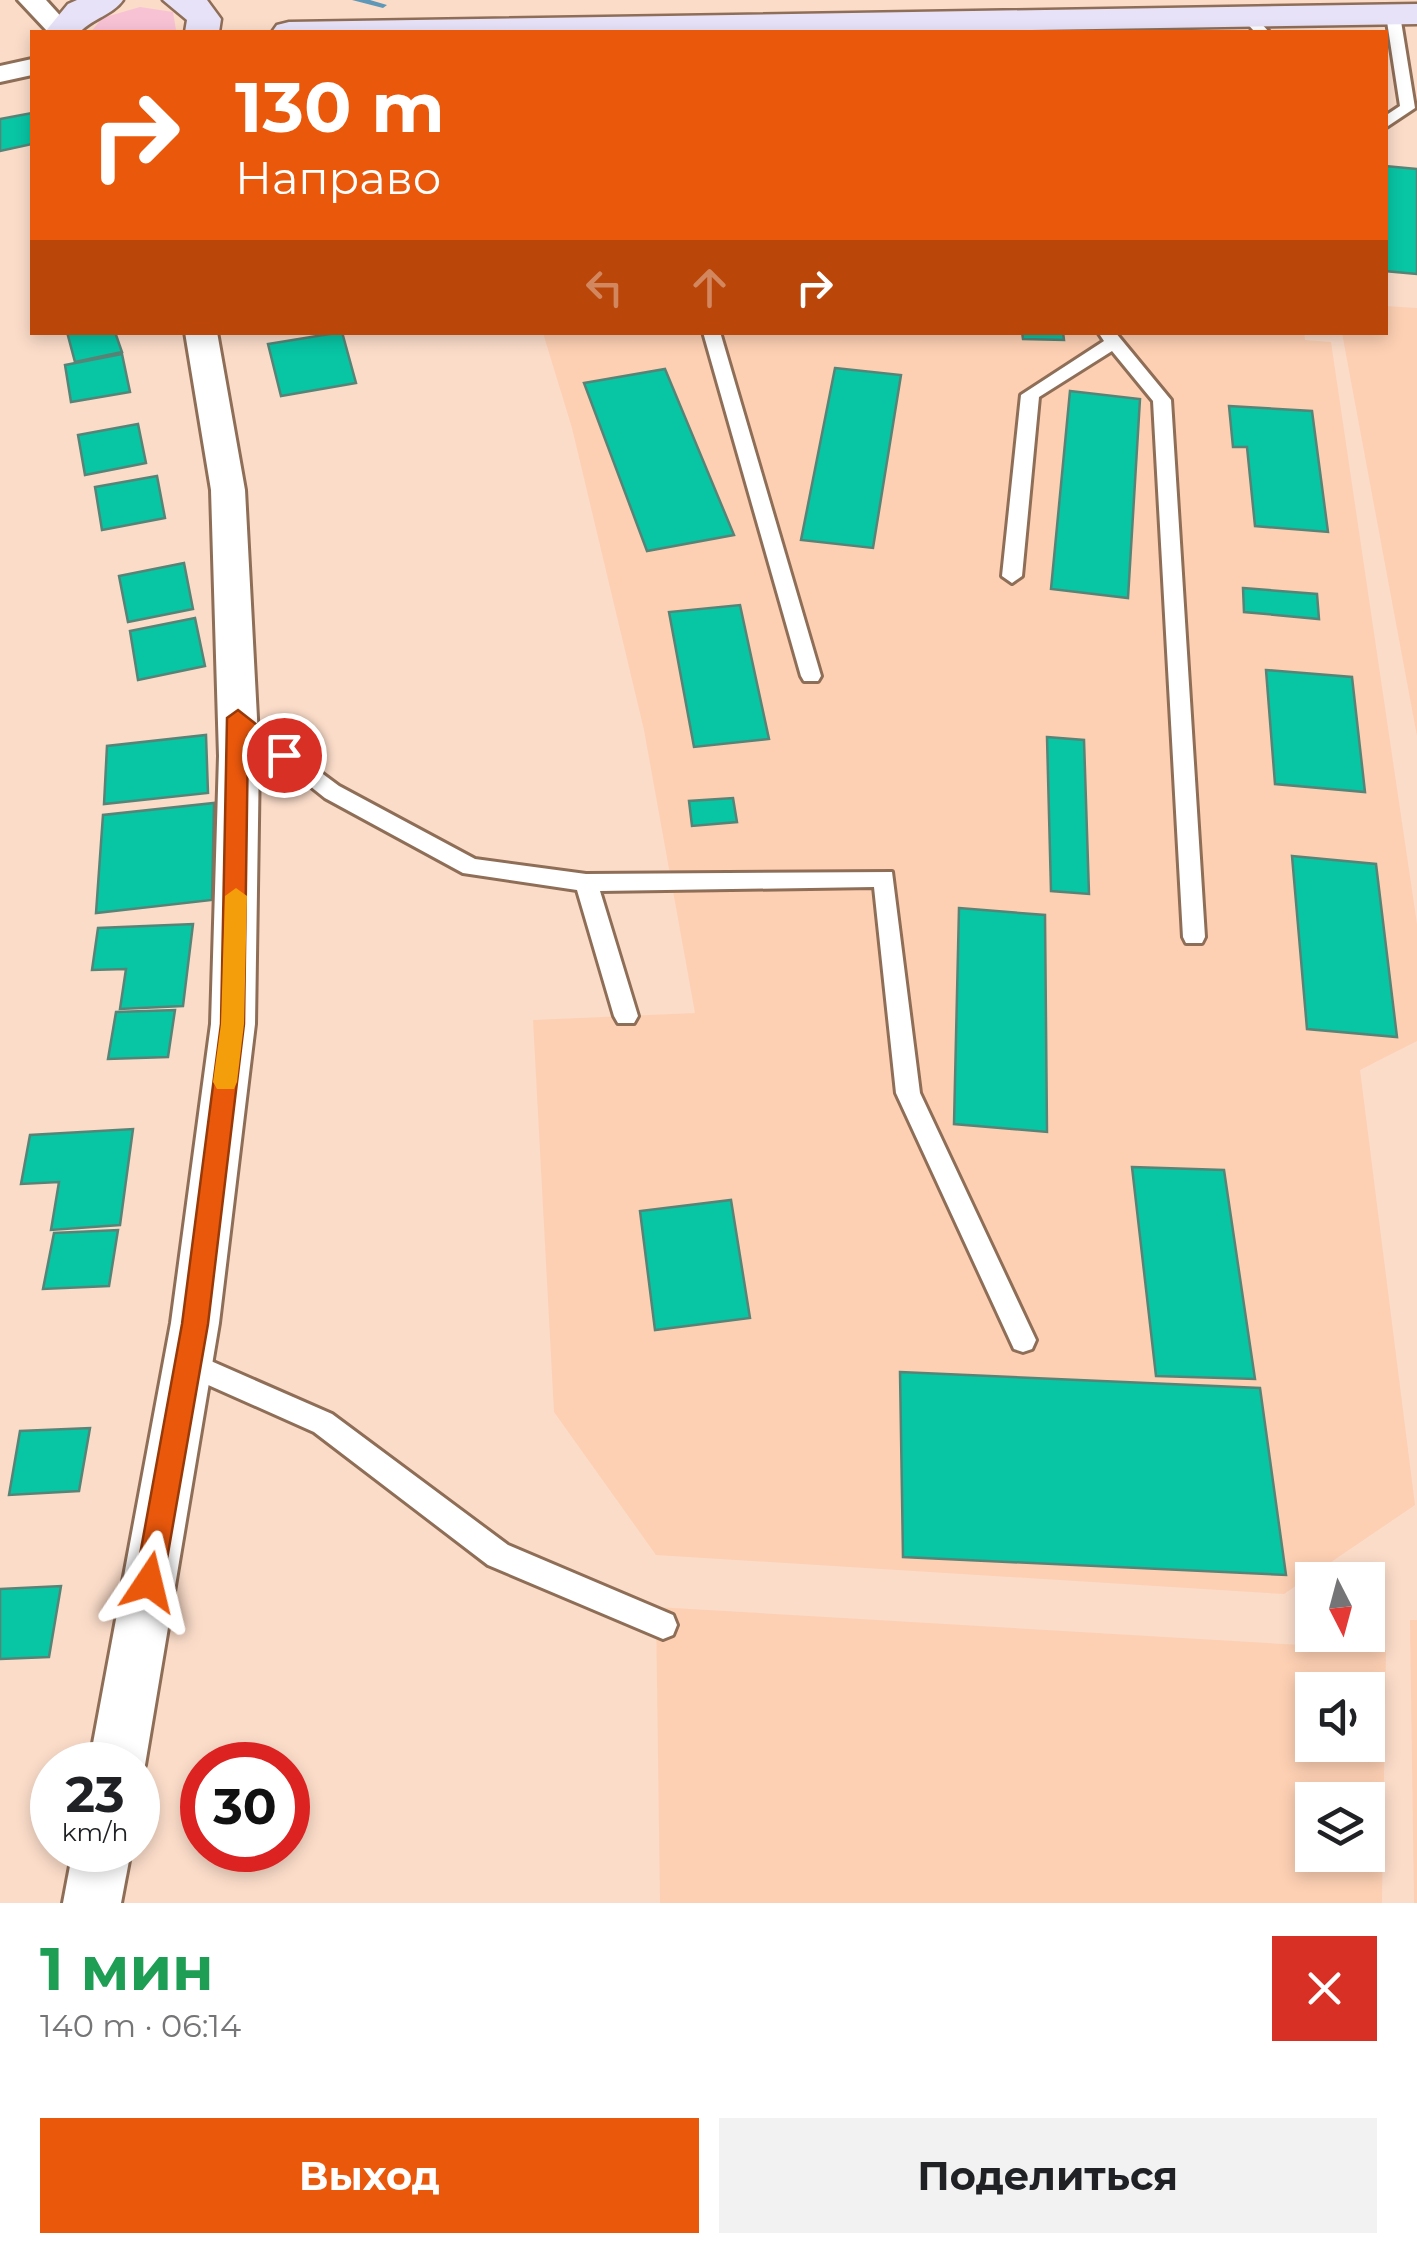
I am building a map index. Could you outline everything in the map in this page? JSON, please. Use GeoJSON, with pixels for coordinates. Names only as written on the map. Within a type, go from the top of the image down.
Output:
{"type":"FeatureCollection","features":[{"type":"Feature","properties":{"kind":"street"},"geometry":{"type":"LineString","coordinates":[[31,0],[60,30]]}},
{"type":"Feature","properties":{"kind":"street"},"geometry":{"type":"LineString","coordinates":[[64,30],[80,11],[106,0]]}},
{"type":"Feature","properties":{"kind":"street"},"geometry":{"type":"LineString","coordinates":[[180,0],[193,5],[204,19],[202,30]]}},
{"type":"Feature","properties":{"kind":"street"},"geometry":{"type":"LineString","coordinates":[[498,30],[1254,24],[1405,15]]}},
{"type":"Feature","properties":{"kind":"street"},"geometry":{"type":"LineString","coordinates":[[0,74],[30,67]]}},
{"type":"Feature","properties":{"kind":"street"},"geometry":{"type":"LineString","coordinates":[[121,1742],[188,1363],[233,1024],[238,718],[228,490],[202,335]]}},
{"type":"Feature","properties":{"kind":"street"},"geometry":{"type":"LineString","coordinates":[[92,1903],[98,1872]]}},
{"type":"Feature","properties":{"kind":"lane"},"geometry":{"type":"LineString","coordinates":[[1388,121],[1408,108],[1405,15]]}},
{"type":"Feature","properties":{"kind":"lane"},"geometry":{"type":"LineString","coordinates":[[712,335],[811,676]]}},
{"type":"Feature","properties":{"kind":"lane"},"geometry":{"type":"LineString","coordinates":[[1012,576],[1030,394],[1110,337],[1162,400],[1194,938]]}},
{"type":"Feature","properties":{"kind":"lane"},"geometry":{"type":"LineString","coordinates":[[238,718],[332,792],[471,867],[586,882],[884,878],[908,1093],[1023,1340]]}},
{"type":"Feature","properties":{"kind":"lane"},"geometry":{"type":"LineString","coordinates":[[586,882],[626,1016]]}},
{"type":"Feature","properties":{"kind":"lane"},"geometry":{"type":"LineString","coordinates":[[188,1363],[323,1423],[498,1555],[663,1625]]}},
{"type":"Feature","properties":{"kind":"shaded area"},"geometry":{"type":"Polygon","coordinates":[[[140,7],[173,12],[176,30],[93,30],[102,18],[140,7]]]}},
{"type":"Feature","properties":{"kind":"shaded area"},"geometry":{"type":"Polygon","coordinates":[[[1388,306],[1417,308],[1417,736],[1342,335],[1388,335],[1388,306]]]}},
{"type":"Feature","properties":{"kind":"shaded area"},"geometry":{"type":"Polygon","coordinates":[[[544,335],[1304,335],[1305,340],[1331,342],[1417,924],[1417,1041],[1360,1070],[1415,1505],[1331,1562],[1295,1562],[1295,1587],[1284,1594],[656,1555],[554,1412],[533,1020],[695,1013],[644,730],[572,428],[544,335]]]}},
{"type":"Feature","properties":{"kind":"shaded area"},"geometry":{"type":"Polygon","coordinates":[[[656,1607],[1295,1645],[1295,1652],[1386,1650],[1385,1713],[1385,1672],[1295,1672],[1295,1762],[1384,1762],[1384,1782],[1295,1782],[1295,1872],[1382,1872],[1382,1903],[660,1903],[656,1607]]]}},
{"type":"Feature","properties":{"kind":"shaded area"},"geometry":{"type":"Polygon","coordinates":[[[1410,1620],[1417,1620],[1417,1903],[1414,1903],[1410,1620]]]}},
{"type":"Feature","properties":{"kind":"building"},"geometry":{"type":"Polygon","coordinates":[[[30,113],[30,144],[0,151],[0,119],[30,113]]]}},
{"type":"Feature","properties":{"kind":"building"},"geometry":{"type":"Polygon","coordinates":[[[1388,166],[1417,169],[1417,274],[1388,271],[1388,166]]]}},
{"type":"Feature","properties":{"kind":"building"},"geometry":{"type":"Polygon","coordinates":[[[68,335],[116,335],[122,352],[75,362],[68,335]]]}},
{"type":"Feature","properties":{"kind":"building"},"geometry":{"type":"Polygon","coordinates":[[[343,335],[356,383],[281,396],[268,344],[343,335]]]}},
{"type":"Feature","properties":{"kind":"building"},"geometry":{"type":"Polygon","coordinates":[[[1022,335],[1063,335],[1064,340],[1023,339],[1022,335]]]}},
{"type":"Feature","properties":{"kind":"building"},"geometry":{"type":"Polygon","coordinates":[[[122,354],[130,392],[71,402],[65,365],[122,354]]]}},
{"type":"Feature","properties":{"kind":"building"},"geometry":{"type":"Polygon","coordinates":[[[835,368],[901,375],[873,548],[801,540],[835,368]]]}},
{"type":"Feature","properties":{"kind":"building"},"geometry":{"type":"Polygon","coordinates":[[[665,369],[734,535],[647,551],[584,383],[665,369]]]}},
{"type":"Feature","properties":{"kind":"building"},"geometry":{"type":"Polygon","coordinates":[[[1070,391],[1140,399],[1128,598],[1051,589],[1070,391]]]}},
{"type":"Feature","properties":{"kind":"building"},"geometry":{"type":"Polygon","coordinates":[[[1229,406],[1312,411],[1328,532],[1255,526],[1247,447],[1233,447],[1229,406]]]}},
{"type":"Feature","properties":{"kind":"building"},"geometry":{"type":"Polygon","coordinates":[[[138,424],[146,463],[85,475],[78,435],[138,424]]]}},
{"type":"Feature","properties":{"kind":"building"},"geometry":{"type":"Polygon","coordinates":[[[157,476],[165,518],[102,530],[95,487],[157,476]]]}},
{"type":"Feature","properties":{"kind":"building"},"geometry":{"type":"Polygon","coordinates":[[[184,563],[193,609],[128,622],[119,576],[184,563]]]}},
{"type":"Feature","properties":{"kind":"building"},"geometry":{"type":"Polygon","coordinates":[[[1243,588],[1317,594],[1319,619],[1244,612],[1243,588]]]}},
{"type":"Feature","properties":{"kind":"building"},"geometry":{"type":"Polygon","coordinates":[[[740,605],[769,739],[694,747],[669,612],[740,605]]]}},
{"type":"Feature","properties":{"kind":"building"},"geometry":{"type":"Polygon","coordinates":[[[195,618],[205,666],[138,680],[130,631],[195,618]]]}},
{"type":"Feature","properties":{"kind":"building"},"geometry":{"type":"Polygon","coordinates":[[[1266,670],[1352,677],[1365,792],[1275,784],[1266,670]]]}},
{"type":"Feature","properties":{"kind":"building"},"geometry":{"type":"Polygon","coordinates":[[[206,735],[208,793],[104,804],[107,746],[206,735]]]}},
{"type":"Feature","properties":{"kind":"building"},"geometry":{"type":"Polygon","coordinates":[[[1047,737],[1084,740],[1089,894],[1051,891],[1047,737]]]}},
{"type":"Feature","properties":{"kind":"building"},"geometry":{"type":"Polygon","coordinates":[[[733,798],[737,822],[692,826],[689,801],[733,798]]]}},
{"type":"Feature","properties":{"kind":"building"},"geometry":{"type":"Polygon","coordinates":[[[214,803],[212,900],[96,913],[103,815],[214,803]]]}},
{"type":"Feature","properties":{"kind":"building"},"geometry":{"type":"Polygon","coordinates":[[[1292,856],[1376,864],[1397,1037],[1307,1029],[1292,856]]]}},
{"type":"Feature","properties":{"kind":"building"},"geometry":{"type":"Polygon","coordinates":[[[959,908],[1045,915],[1047,1132],[954,1124],[959,908]]]}},
{"type":"Feature","properties":{"kind":"building"},"geometry":{"type":"Polygon","coordinates":[[[193,924],[183,1006],[120,1009],[126,969],[92,970],[98,928],[193,924]]]}},
{"type":"Feature","properties":{"kind":"building"},"geometry":{"type":"Polygon","coordinates":[[[175,1010],[168,1057],[108,1059],[116,1012],[175,1010]]]}},
{"type":"Feature","properties":{"kind":"building"},"geometry":{"type":"Polygon","coordinates":[[[133,1129],[120,1225],[51,1230],[59,1182],[21,1184],[30,1135],[133,1129]]]}},
{"type":"Feature","properties":{"kind":"building"},"geometry":{"type":"Polygon","coordinates":[[[1132,1167],[1224,1170],[1255,1379],[1156,1376],[1132,1167]]]}},
{"type":"Feature","properties":{"kind":"building"},"geometry":{"type":"Polygon","coordinates":[[[731,1200],[750,1318],[655,1330],[640,1211],[731,1200]]]}},
{"type":"Feature","properties":{"kind":"building"},"geometry":{"type":"Polygon","coordinates":[[[118,1230],[109,1286],[43,1289],[54,1233],[118,1230]]]}},
{"type":"Feature","properties":{"kind":"building"},"geometry":{"type":"Polygon","coordinates":[[[900,1372],[1260,1388],[1286,1575],[903,1557],[900,1372]]]}},
{"type":"Feature","properties":{"kind":"building"},"geometry":{"type":"Polygon","coordinates":[[[90,1428],[79,1491],[9,1495],[20,1431],[90,1428]]]}},
{"type":"Feature","properties":{"kind":"building"},"geometry":{"type":"Polygon","coordinates":[[[61,1586],[49,1657],[0,1659],[0,1589],[61,1586]]]}},
{"type":"Feature","properties":{"kind":"waterway"},"geometry":{"type":"LineString","coordinates":[[356,0],[383,5]]}},
{"type":"Feature","properties":{"kind":"slow traffic"},"geometry":{"type":"LineString","coordinates":[[225,1082],[233,1024],[236,896]]}},
{"type":"Feature","properties":{"kind":"route"},"geometry":{"type":"LineString","coordinates":[[149,1582],[195,1324],[233,1024],[238,718],[284,755]]}}]}
